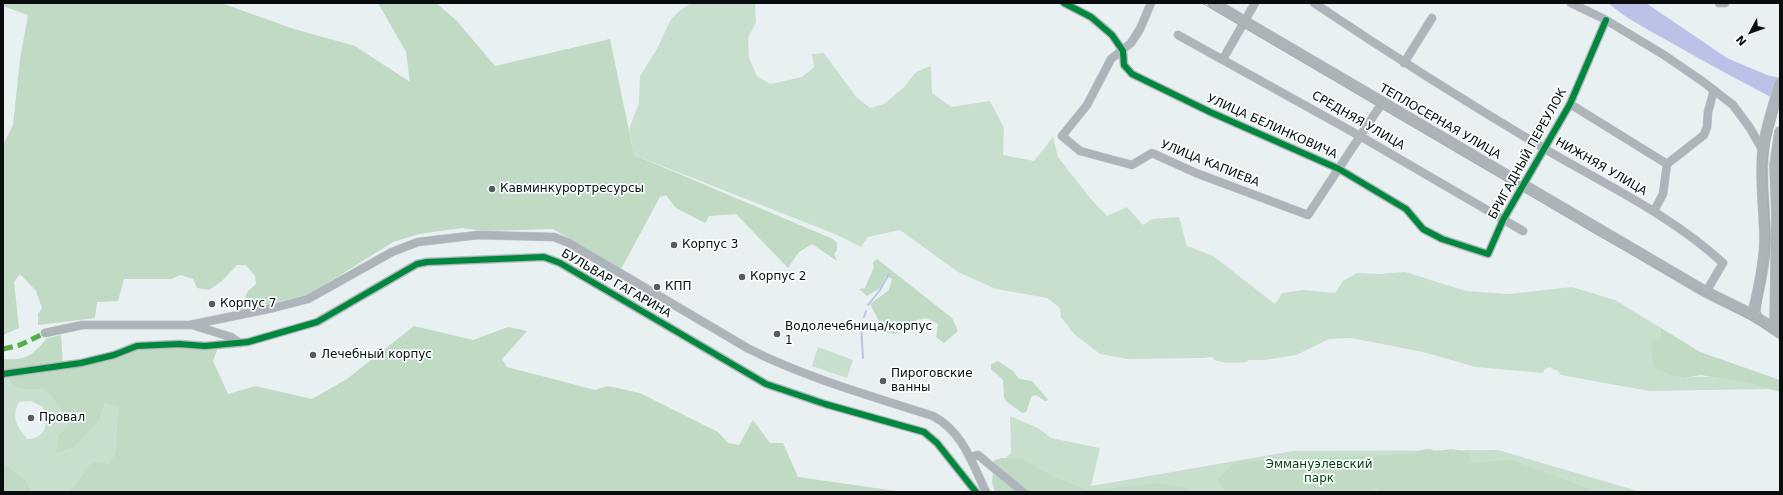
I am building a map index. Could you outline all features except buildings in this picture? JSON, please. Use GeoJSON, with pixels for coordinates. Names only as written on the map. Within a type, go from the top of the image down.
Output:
{"type":"FeatureCollection","features":[{"type":"Feature","properties":{"kind":"main road","name":"ТЕПЛОСЕРНАЯ УЛИЦА"},"geometry":{"type":"LineString","coordinates":[[1212,3],[1706,292],[1752,314],[1777,331]]}},
{"type":"Feature","properties":{"kind":"main road"},"geometry":{"type":"LineString","coordinates":[[1752,314],[1760,284],[1765,241],[1762,170],[1763,151],[1765,138],[1780,84]]}},
{"type":"Feature","properties":{"kind":"main road"},"geometry":{"type":"LineString","coordinates":[[1777,331],[1778,188],[1775,165],[1779,137]]}},
{"type":"Feature","properties":{"kind":"street","name":"УЛИЦА БЕЛИНКОВИЧА"},"geometry":{"type":"LineString","coordinates":[[1064,3],[1091,17],[1112,35],[1123,51],[1124,65],[1132,74],[1210,112],[1339,169],[1406,209],[1423,229],[1442,239],[1488,254]]}},
{"type":"Feature","properties":{"kind":"street"},"geometry":{"type":"LineString","coordinates":[[1123,51],[1131,43],[1140,29],[1150,3]]}},
{"type":"Feature","properties":{"kind":"street"},"geometry":{"type":"LineString","coordinates":[[1223,59],[1255,3]]}},
{"type":"Feature","properties":{"kind":"street","name":"НИЖНЯЯ УЛИЦА"},"geometry":{"type":"LineString","coordinates":[[1314,3],[1404,63],[1546,149],[1654,211],[1708,249],[1723,263],[1706,292]]}},
{"type":"Feature","properties":{"kind":"street"},"geometry":{"type":"LineString","coordinates":[[1571,3],[1606,20],[1664,55],[1714,90],[1732,105],[1750,128],[1763,151]]}},
{"type":"Feature","properties":{"kind":"street"},"geometry":{"type":"LineString","coordinates":[[1719,3],[1725,3]]}},
{"type":"Feature","properties":{"kind":"street"},"geometry":{"type":"LineString","coordinates":[[1404,63],[1432,18]]}},
{"type":"Feature","properties":{"kind":"street","name":"БРИГАДНЫЙ ПЕРЕУЛОК"},"geometry":{"type":"LineString","coordinates":[[1488,254],[1503,220],[1546,149],[1570,104],[1606,20]]}},
{"type":"Feature","properties":{"kind":"street","name":"СРЕДНЯЯ УЛИЦА"},"geometry":{"type":"LineString","coordinates":[[1178,35],[1360,136],[1523,231]]}},
{"type":"Feature","properties":{"kind":"street","name":"УЛИЦА КАПИЕВА"},"geometry":{"type":"LineString","coordinates":[[1123,51],[1110,59],[1087,105],[1062,136],[1080,151],[1132,165],[1152,153],[1196,174],[1308,215],[1339,169]]}},
{"type":"Feature","properties":{"kind":"street"},"geometry":{"type":"LineString","coordinates":[[1654,211],[1663,194],[1667,164],[1704,135],[1714,90]]}},
{"type":"Feature","properties":{"kind":"street"},"geometry":{"type":"LineString","coordinates":[[1339,169],[1382,103]]}},
{"type":"Feature","properties":{"kind":"street"},"geometry":{"type":"LineString","coordinates":[[1570,104],[1667,164]]}},
{"type":"Feature","properties":{"kind":"street","name":"БУЛЬВАР ГАГАРИНА"},"geometry":{"type":"LineString","coordinates":[[45,333],[82,325],[190,325],[273,308],[308,298],[392,252],[418,242],[478,236],[554,237],[569,243],[749,349],[767,358],[846,388],[933,416],[943,422],[966,447],[986,492]]}},
{"type":"Feature","properties":{"kind":"street","name":"БУЛЬВАР ГАГАРИНА"},"geometry":{"type":"LineString","coordinates":[[3,374],[80,363],[137,346],[179,344],[205,346],[248,342],[317,322],[417,264],[427,262],[544,257],[560,263],[766,384],[825,404],[924,432],[937,443],[976,492]]}},
{"type":"Feature","properties":{"kind":"street","name":"БУЛЬВАР ГАГАРИНА"},"geometry":{"type":"LineString","coordinates":[[190,325],[225,335],[240,343]]}},
{"type":"Feature","properties":{"kind":"street"},"geometry":{"type":"LineString","coordinates":[[970,457],[978,455],[1023,492]]}},
{"type":"Feature","properties":{"kind":"green space"},"geometry":{"type":"Polygon","coordinates":[[[3,3],[221,3],[294,29],[355,46],[410,82],[406,52],[378,3],[436,3],[456,20],[495,66],[610,39],[634,155],[833,239],[837,243],[837,250],[834,254],[837,261],[812,244],[799,252],[788,268],[736,214],[709,216],[705,223],[676,208],[666,195],[660,197],[621,269],[553,229],[483,231],[462,228],[419,234],[393,242],[310,294],[239,311],[248,291],[256,284],[255,276],[246,265],[237,265],[222,281],[209,290],[197,288],[193,279],[181,275],[171,279],[124,279],[118,301],[97,302],[95,318],[38,325],[38,314],[42,308],[36,291],[20,274],[14,282],[19,328],[3,335],[3,145],[13,125],[20,59],[28,15],[3,6],[3,3]]]}},
{"type":"Feature","properties":{"kind":"green space"},"geometry":{"type":"Polygon","coordinates":[[[691,3],[755,4],[756,22],[748,38],[749,58],[757,76],[770,84],[802,77],[814,67],[812,54],[824,53],[856,97],[870,108],[884,104],[903,88],[916,72],[931,66],[932,93],[951,107],[990,101],[1004,128],[1003,155],[1034,161],[1053,137],[1058,157],[1090,198],[1107,216],[1127,207],[1143,225],[1152,219],[1179,217],[1187,246],[1213,256],[1275,304],[1282,293],[1303,290],[1335,293],[1343,281],[1357,273],[1379,274],[1405,272],[1466,291],[1509,294],[1572,287],[1615,300],[1661,328],[1660,341],[1684,378],[1705,377],[1726,379],[1768,389],[1649,391],[1561,375],[1557,370],[1550,367],[1545,369],[1543,373],[1476,367],[1423,352],[1351,338],[1329,339],[1296,355],[1265,360],[1248,360],[1247,362],[1239,363],[1220,362],[1213,359],[1213,357],[1128,359],[1100,354],[1074,334],[1061,317],[1060,308],[1047,298],[996,289],[958,272],[900,230],[868,237],[861,247],[835,234],[634,155],[629,129],[639,103],[640,76],[657,49],[670,21],[678,12],[691,3]]]}},
{"type":"Feature","properties":{"kind":"green space"},"geometry":{"type":"Polygon","coordinates":[[[877,259],[952,318],[958,331],[944,343],[936,337],[938,324],[926,318],[917,320],[895,334],[885,332],[870,304],[889,290],[892,279],[886,276],[880,288],[867,296],[859,289],[865,288],[874,267],[873,262],[877,259]]]}},
{"type":"Feature","properties":{"kind":"green space"},"geometry":{"type":"Polygon","coordinates":[[[414,326],[473,340],[508,327],[527,331],[502,359],[507,367],[595,390],[608,386],[640,393],[718,432],[728,443],[739,445],[753,420],[770,443],[783,443],[798,477],[903,492],[68,492],[94,462],[108,464],[115,454],[118,407],[105,403],[100,419],[74,447],[56,453],[58,435],[68,426],[61,409],[44,387],[39,389],[17,388],[6,372],[3,373],[3,359],[18,359],[28,356],[33,353],[47,338],[61,335],[63,367],[136,349],[201,342],[219,345],[213,361],[228,394],[255,386],[312,399],[347,379],[414,326]]]}},
{"type":"Feature","properties":{"kind":"green space"},"geometry":{"type":"Polygon","coordinates":[[[1661,328],[1700,352],[1780,380],[1780,392],[1747,383],[1701,375],[1684,378],[1668,374],[1654,366],[1651,351],[1652,340],[1660,340],[1661,328]]]}},
{"type":"Feature","properties":{"kind":"green space"},"geometry":{"type":"Polygon","coordinates":[[[818,347],[853,360],[847,378],[812,366],[818,347]]]}},
{"type":"Feature","properties":{"kind":"green space"},"geometry":{"type":"Polygon","coordinates":[[[998,361],[1013,371],[1019,379],[1032,381],[1048,400],[1045,401],[1036,395],[1032,396],[1026,412],[1022,413],[1006,401],[1004,397],[1003,380],[991,369],[991,364],[998,361]]]}},
{"type":"Feature","properties":{"kind":"green space"},"geometry":{"type":"Polygon","coordinates":[[[3,373],[44,386],[61,409],[68,426],[58,435],[57,453],[100,419],[105,403],[118,406],[115,454],[108,464],[80,478],[68,492],[32,492],[26,481],[3,462],[3,373]],[[31,401],[19,402],[15,412],[16,422],[27,439],[39,436],[45,428],[46,418],[43,407],[31,401]]]}},
{"type":"Feature","properties":{"kind":"green space","name":"Эммануэлевский парк"},"geometry":{"type":"Polygon","coordinates":[[[1010,416],[1038,428],[1051,438],[1100,448],[1091,486],[1293,451],[1498,450],[1641,492],[1002,492],[993,469],[1011,453],[1010,416]]]}},
{"type":"Feature","properties":{"kind":"green space","name":"Эммануэлевский парк"},"geometry":{"type":"Polygon","coordinates":[[[1426,449],[1436,452],[1451,449],[1468,452],[1473,464],[1490,461],[1512,460],[1598,492],[1380,492],[1376,488],[1368,492],[1226,492],[1218,479],[1232,465],[1243,461],[1388,455],[1412,453],[1426,449]]]}},
{"type":"Feature","properties":{"kind":"green space"},"geometry":{"type":"Polygon","coordinates":[[[1002,458],[1021,459],[1054,477],[1085,489],[1098,490],[1155,483],[1187,488],[1194,492],[995,492],[992,482],[994,460],[1002,458]]]}},
{"type":"Feature","properties":{"kind":"green space"},"geometry":{"type":"Polygon","coordinates":[[[3,462],[26,481],[32,492],[3,492],[3,462]]]}},
{"type":"Feature","properties":{"kind":"water"},"geometry":{"type":"Polygon","coordinates":[[[1608,3],[1646,3],[1727,58],[1767,75],[1780,78],[1780,102],[1646,29],[1608,3]]]}},
{"type":"Feature","properties":{"kind":"waterway"},"geometry":{"type":"LineString","coordinates":[[868,305],[880,290],[889,274]]}},
{"type":"Feature","properties":{"kind":"waterway"},"geometry":{"type":"LineString","coordinates":[[864,317],[866,311]]}},
{"type":"Feature","properties":{"kind":"waterway"},"geometry":{"type":"LineString","coordinates":[[861,325],[863,358]]}},
{"type":"Feature","properties":{"kind":"tram line"},"geometry":{"type":"LineString","coordinates":[[1202,3],[1594,233],[1780,338]]}},
{"type":"Feature","properties":{"kind":"tram line"},"geometry":{"type":"LineString","coordinates":[[1766,329],[1760,311],[1770,240],[1766,169],[1770,139],[1780,103]]}},
{"type":"Feature","properties":{"kind":"marked path"},"geometry":{"type":"LineString","coordinates":[[3,349],[20,345],[45,333]]}},
{"type":"Feature","properties":{"kind":"cycle path"},"geometry":{"type":"LineString","coordinates":[[1064,3],[1091,17],[1112,35],[1123,51],[1124,65],[1132,74],[1210,112],[1339,169],[1406,209],[1423,229],[1442,239],[1488,254],[1503,220],[1570,104],[1606,20]]}},
{"type":"Feature","properties":{"kind":"cycle path"},"geometry":{"type":"LineString","coordinates":[[3,374],[81,363],[114,355],[137,346],[179,344],[205,346],[248,342],[317,322],[417,264],[427,262],[544,257],[560,263],[766,384],[825,404],[924,432],[937,443],[976,492]]}},
{"type":"Feature","properties":{"kind":"place","name":"Кавминкурортресурсы"},"geometry":{"type":"Point","coordinates":[492,189]}},
{"type":"Feature","properties":{"kind":"place","name":"Корпус 3"},"geometry":{"type":"Point","coordinates":[674,245]}},
{"type":"Feature","properties":{"kind":"place","name":"Корпус 2"},"geometry":{"type":"Point","coordinates":[742,277]}},
{"type":"Feature","properties":{"kind":"place","name":"КПП"},"geometry":{"type":"Point","coordinates":[657,287]}},
{"type":"Feature","properties":{"kind":"place","name":"Корпус 7"},"geometry":{"type":"Point","coordinates":[212,304]}},
{"type":"Feature","properties":{"kind":"place","name":"Водолечебница/корпус 1"},"geometry":{"type":"Point","coordinates":[777,334]}},
{"type":"Feature","properties":{"kind":"place","name":"Лечебный корпус"},"geometry":{"type":"Point","coordinates":[313,355]}},
{"type":"Feature","properties":{"kind":"place","name":"Пироговские ванны"},"geometry":{"type":"Point","coordinates":[883,381]}},
{"type":"Feature","properties":{"kind":"place","name":"Провал"},"geometry":{"type":"Point","coordinates":[31,418]}}]}
